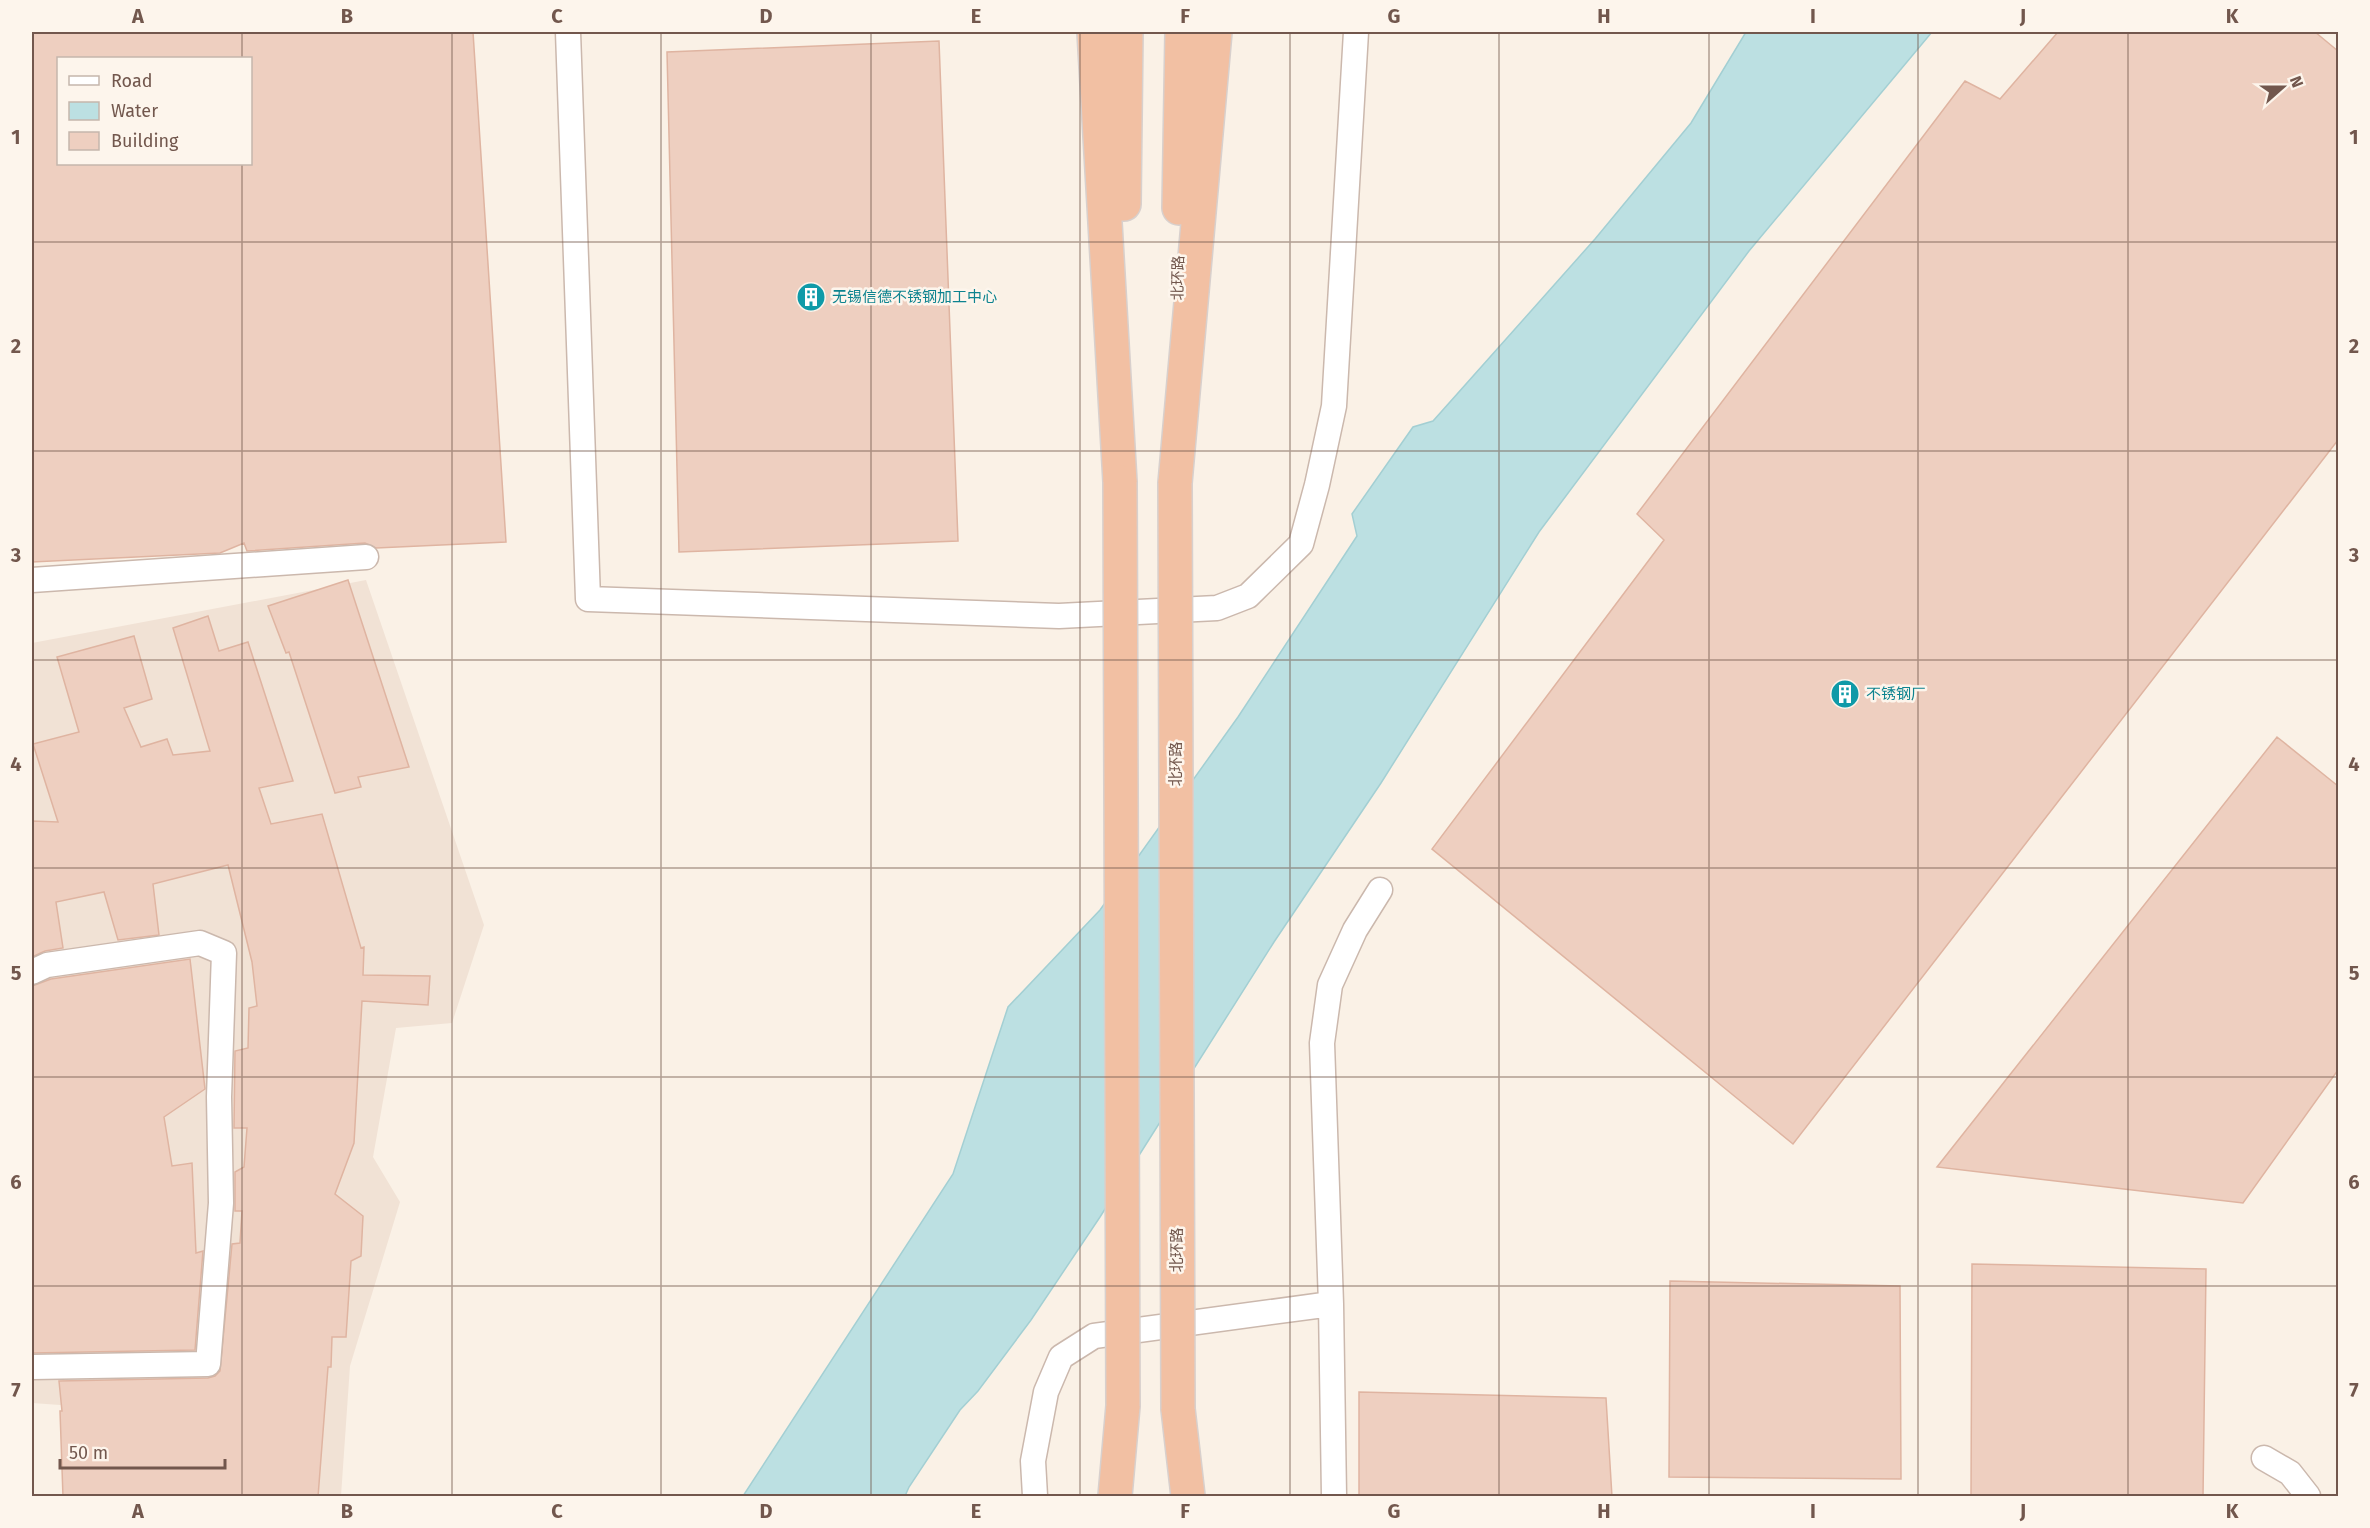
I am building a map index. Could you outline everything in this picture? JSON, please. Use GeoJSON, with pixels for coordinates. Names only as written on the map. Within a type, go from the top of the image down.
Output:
{"type":"FeatureCollection","features":[{"type":"Feature","properties":{"kind":"highway"},"geometry":{"type":"LineString","coordinates":[[1094,32],[1120,482]]}},
{"type":"Feature","properties":{"kind":"highway"},"geometry":{"type":"LineString","coordinates":[[1124,1497],[1120,482],[1126,32]]}},
{"type":"Feature","properties":{"kind":"highway","name":"北环路"},"geometry":{"type":"LineString","coordinates":[[1179,1497],[1175,483],[1182,32]]}},
{"type":"Feature","properties":{"kind":"highway"},"geometry":{"type":"LineString","coordinates":[[1175,483],[1215,32]]}},
{"type":"Feature","properties":{"kind":"highway"},"geometry":{"type":"LineString","coordinates":[[1115,1497],[1123,1406]]}},
{"type":"Feature","properties":{"kind":"highway"},"geometry":{"type":"LineString","coordinates":[[1178,1409],[1188,1497]]}},
{"type":"Feature","properties":{"kind":"street"},"geometry":{"type":"LineString","coordinates":[[568,32],[588,600],[1059,616],[1216,608],[1248,596],[1301,544],[1317,485],[1334,406],[1356,32]]}},
{"type":"Feature","properties":{"kind":"street"},"geometry":{"type":"LineString","coordinates":[[32,580],[366,557]]}},
{"type":"Feature","properties":{"kind":"street"},"geometry":{"type":"LineString","coordinates":[[1334,1497],[1331,1304],[1322,1043],[1330,985],[1355,930],[1380,890]]}},
{"type":"Feature","properties":{"kind":"street"},"geometry":{"type":"LineString","coordinates":[[32,972],[48,965],[200,943],[224,953],[219,1097],[221,1203],[208,1364],[32,1367]]}},
{"type":"Feature","properties":{"kind":"street"},"geometry":{"type":"LineString","coordinates":[[1035,1497],[1033,1461],[1046,1392],[1061,1357],[1094,1336],[1331,1304]]}},
{"type":"Feature","properties":{"kind":"street"},"geometry":{"type":"LineString","coordinates":[[2264,1458],[2290,1473],[2307,1497]]}},
{"type":"Feature","properties":{"kind":"shaded area"},"geometry":{"type":"Polygon","coordinates":[[[366,580],[484,925],[452,1023],[396,1028],[373,1157],[400,1202],[350,1366],[341,1496],[93,1496],[88,1407],[32,1403],[32,643],[366,580]]]}},
{"type":"Feature","properties":{"kind":"water"},"geometry":{"type":"Polygon","coordinates":[[[1746,32],[1932,32],[1749,251],[1539,532],[1381,783],[1274,942],[1100,1217],[1031,1320],[978,1391],[960,1410],[905,1496],[743,1496],[953,1174],[1008,1007],[1100,910],[1238,717],[1357,536],[1352,514],[1413,427],[1433,421],[1595,239],[1691,123],[1746,32]]]}},
{"type":"Feature","properties":{"kind":"building"},"geometry":{"type":"Polygon","coordinates":[[[32,32],[473,32],[506,542],[376,548],[365,543],[247,551],[244,543],[220,553],[32,562],[32,32]]]}},
{"type":"Feature","properties":{"kind":"building","name":"不锈钢厂"},"geometry":{"type":"Polygon","coordinates":[[[2058,32],[2315,32],[2338,51],[2338,440],[1793,1144],[1432,849],[1664,540],[1637,514],[1965,81],[2000,99],[2058,32]]]}},
{"type":"Feature","properties":{"kind":"building","name":"无锡信德不锈钢加工中心"},"geometry":{"type":"Polygon","coordinates":[[[939,41],[958,541],[679,552],[667,52],[939,41]]]}},
{"type":"Feature","properties":{"kind":"building"},"geometry":{"type":"Polygon","coordinates":[[[348,580],[409,767],[358,777],[361,787],[335,793],[289,652],[286,653],[268,606],[348,580]]]}},
{"type":"Feature","properties":{"kind":"building"},"geometry":{"type":"Polygon","coordinates":[[[208,616],[219,651],[248,642],[293,781],[259,788],[271,824],[322,814],[361,948],[364,947],[363,975],[430,976],[428,1005],[362,1001],[354,1143],[335,1194],[363,1216],[361,1256],[351,1261],[346,1337],[332,1337],[318,1497],[63,1497],[60,1411],[62,1411],[59,1381],[208,1378],[220,1371],[232,1244],[240,1243],[242,1211],[235,1211],[235,1172],[244,1167],[247,1128],[234,1128],[235,1051],[248,1048],[249,1008],[257,1006],[252,962],[228,865],[153,884],[159,935],[118,940],[104,892],[56,902],[63,948],[45,951],[32,957],[32,821],[58,822],[33,744],[79,732],[57,657],[134,636],[152,699],[124,708],[141,747],[167,739],[173,755],[210,751],[173,628],[208,616]]]}},
{"type":"Feature","properties":{"kind":"building"},"geometry":{"type":"Polygon","coordinates":[[[2277,737],[2338,786],[2338,1070],[2243,1203],[1937,1167],[2277,737]]]}},
{"type":"Feature","properties":{"kind":"building"},"geometry":{"type":"Polygon","coordinates":[[[190,959],[205,1089],[164,1117],[172,1166],[192,1163],[196,1253],[203,1251],[195,1350],[32,1353],[32,986],[51,979],[190,959]]]}},
{"type":"Feature","properties":{"kind":"building"},"geometry":{"type":"Polygon","coordinates":[[[1972,1264],[2206,1269],[2203,1497],[1971,1497],[1972,1264]]]}},
{"type":"Feature","properties":{"kind":"building"},"geometry":{"type":"Polygon","coordinates":[[[1670,1281],[1900,1286],[1901,1479],[1669,1477],[1670,1281]]]}},
{"type":"Feature","properties":{"kind":"building"},"geometry":{"type":"Polygon","coordinates":[[[1359,1392],[1606,1398],[1612,1497],[1359,1497],[1359,1392]]]}},
{"type":"Feature","properties":{"kind":"place","name":"无锡信德不锈钢加工中心"},"geometry":{"type":"Point","coordinates":[811,297]}},
{"type":"Feature","properties":{"kind":"place","name":"不锈钢厂"},"geometry":{"type":"Point","coordinates":[1845,694]}}]}
